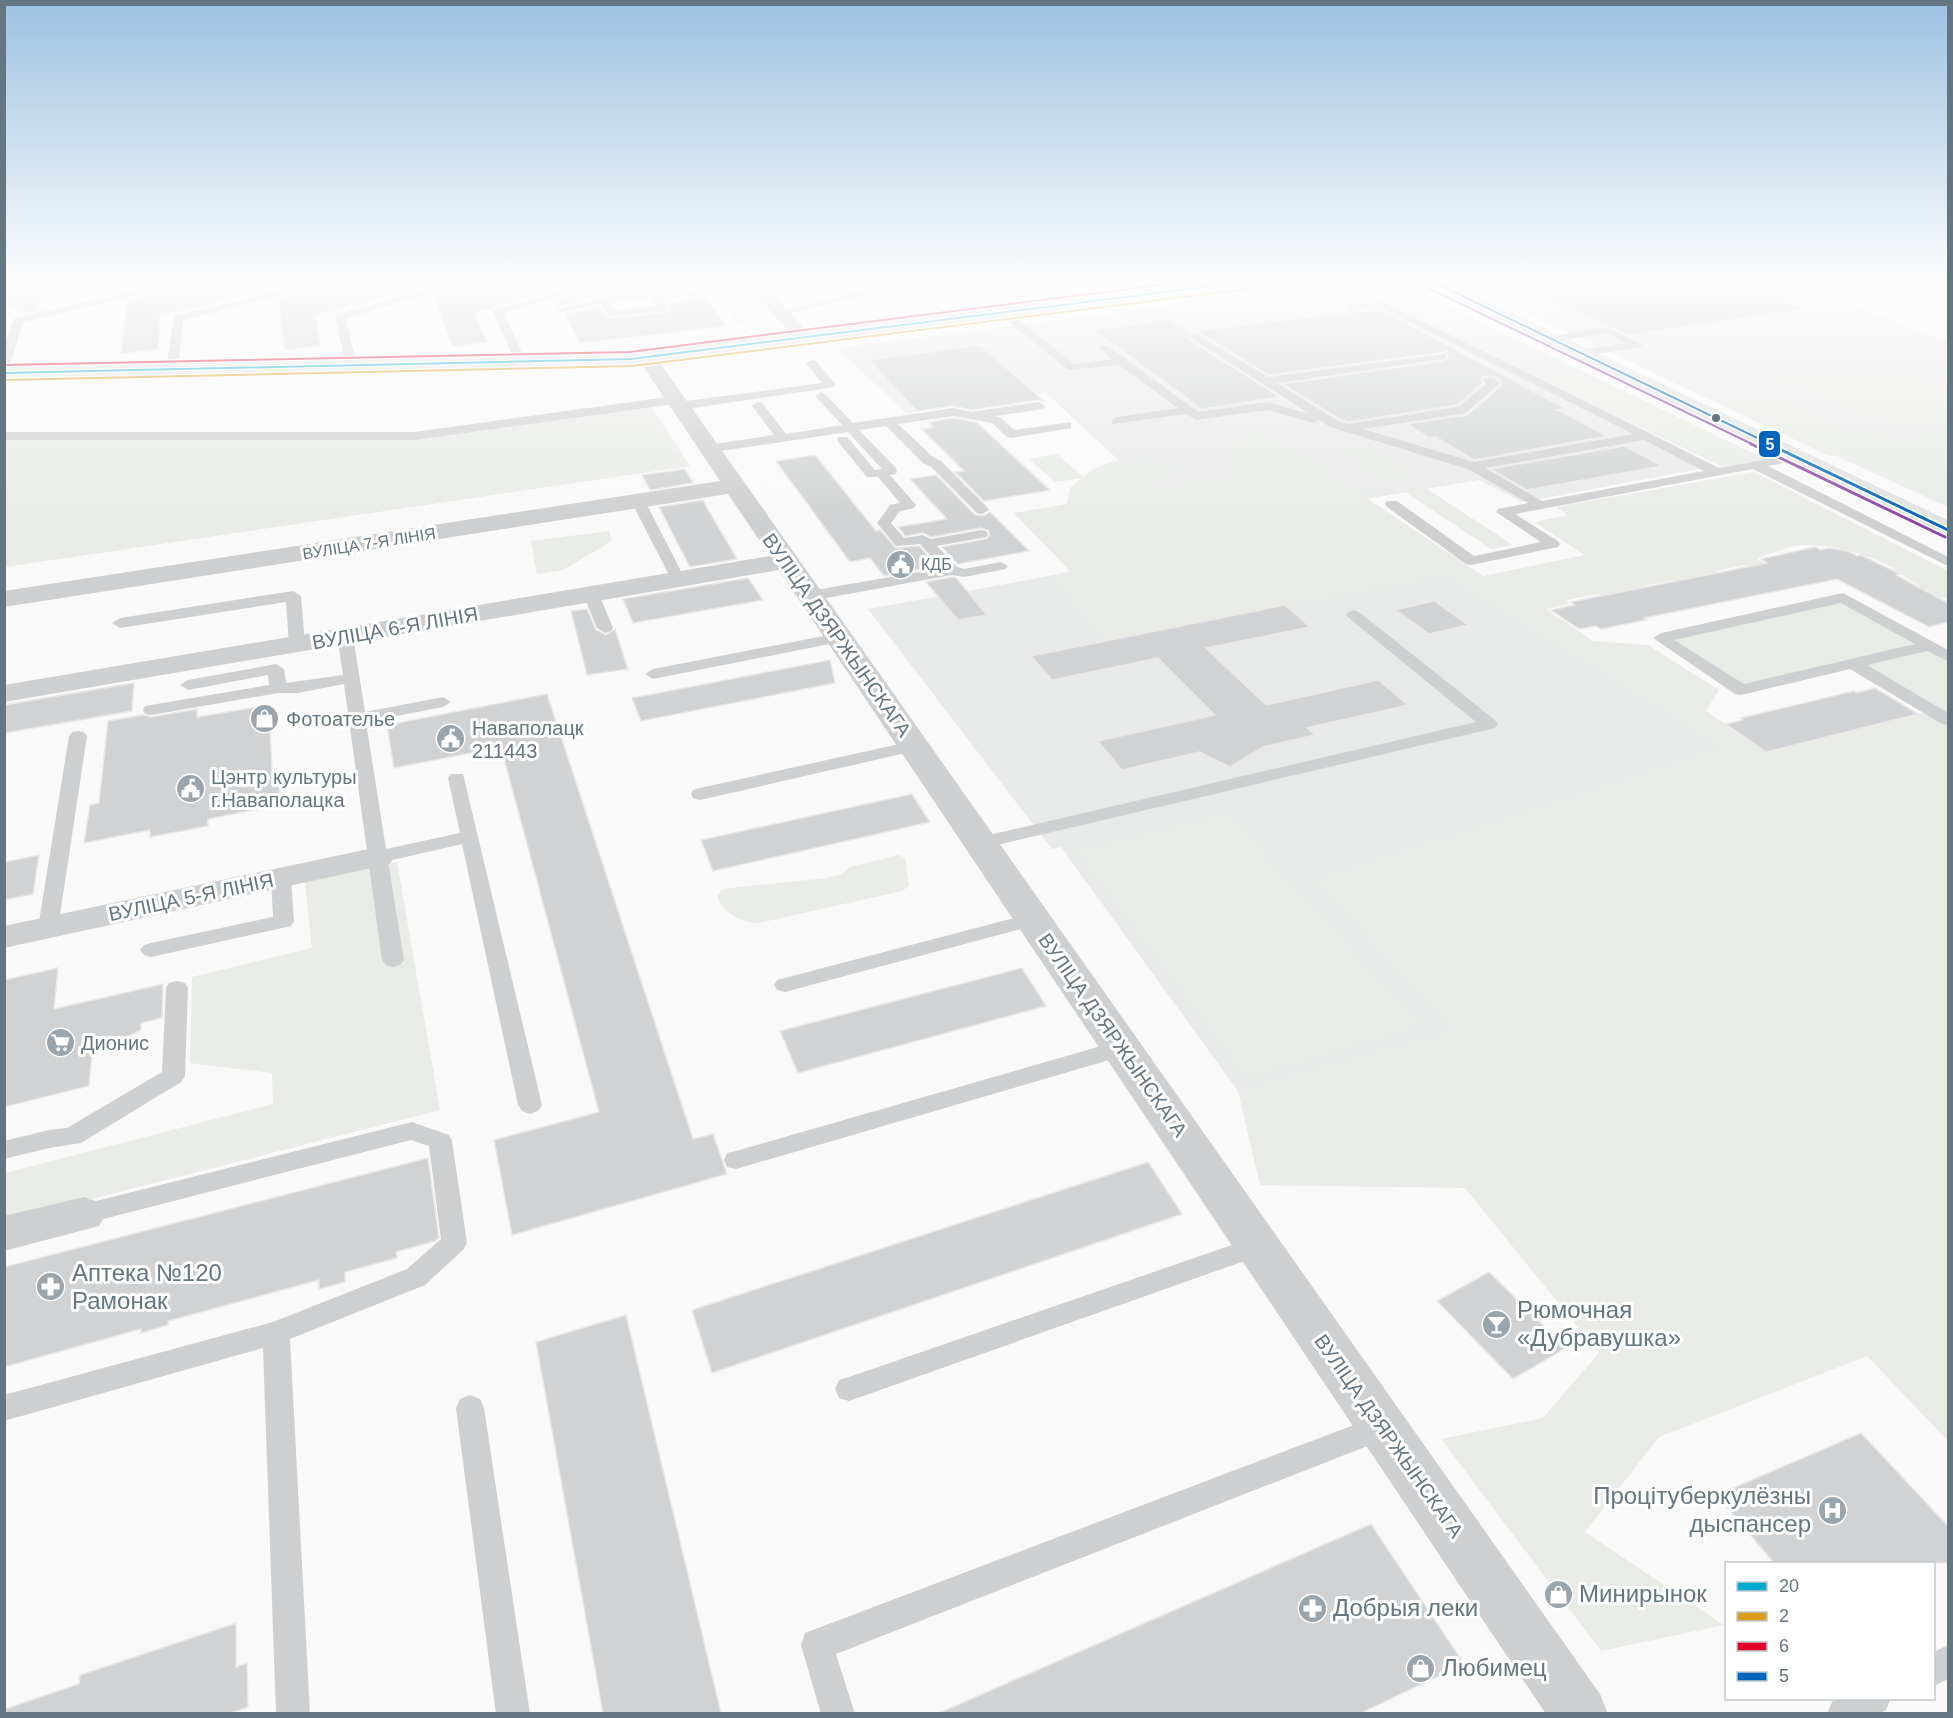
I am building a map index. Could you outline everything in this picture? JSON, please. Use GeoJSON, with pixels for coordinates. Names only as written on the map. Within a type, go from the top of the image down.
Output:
{"type":"FeatureCollection","features":[{"type":"Feature","properties":{"kind":"main road"},"geometry":{"type":"LineString","coordinates":[[4,373],[566,360]]}},
{"type":"Feature","properties":{"kind":"main road"},"geometry":{"type":"LineString","coordinates":[[1596,360],[1948,530]]}},
{"type":"Feature","properties":{"kind":"street","name":"ВУЛІЦА ДЗЯРЖЫНСКАГА"},"geometry":{"type":"LineString","coordinates":[[648,360],[1580,1713]]}},
{"type":"Feature","properties":{"kind":"street","name":"ВУЛІЦА 7-Я ЛІНІЯ"},"geometry":{"type":"LineString","coordinates":[[4,599],[734,486]]}},
{"type":"Feature","properties":{"kind":"street","name":"ВУЛІЦА 6-Я ЛІНІЯ"},"geometry":{"type":"LineString","coordinates":[[4,694],[786,561]]}},
{"type":"Feature","properties":{"kind":"street","name":"ВУЛІЦА 5-Я ЛІНІЯ"},"geometry":{"type":"LineString","coordinates":[[4,937],[378,857]]}},
{"type":"Feature","properties":{"kind":"street"},"geometry":{"type":"LineString","coordinates":[[4,1234],[84,1215]]}},
{"type":"Feature","properties":{"kind":"lane"},"geometry":{"type":"LineString","coordinates":[[172,368],[173,360]]}},
{"type":"Feature","properties":{"kind":"lane"},"geometry":{"type":"LineString","coordinates":[[1062,360],[1072,368],[1122,361],[1196,416],[1268,406],[1473,466],[1540,505]]}},
{"type":"Feature","properties":{"kind":"lane"},"geometry":{"type":"LineString","coordinates":[[1235,360],[1334,424]]}},
{"type":"Feature","properties":{"kind":"lane"},"geometry":{"type":"LineString","coordinates":[[1268,381],[1413,360]]}},
{"type":"Feature","properties":{"kind":"lane"},"geometry":{"type":"LineString","coordinates":[[1494,360],[1717,471]]}},
{"type":"Feature","properties":{"kind":"lane"},"geometry":{"type":"LineString","coordinates":[[4,436],[415,435],[830,385],[812,363]]}},
{"type":"Feature","properties":{"kind":"lane"},"geometry":{"type":"LineString","coordinates":[[1347,428],[1462,410],[1494,383],[1489,380]]}},
{"type":"Feature","properties":{"kind":"lane"},"geometry":{"type":"LineString","coordinates":[[821,396],[891,471],[872,474],[843,440]]}},
{"type":"Feature","properties":{"kind":"lane"},"geometry":{"type":"LineString","coordinates":[[758,406],[783,438]]}},
{"type":"Feature","properties":{"kind":"lane"},"geometry":{"type":"LineString","coordinates":[[971,416],[1039,406]]}},
{"type":"Feature","properties":{"kind":"lane"},"geometry":{"type":"LineString","coordinates":[[1026,408],[1049,428]]}},
{"type":"Feature","properties":{"kind":"lane"},"geometry":{"type":"LineString","coordinates":[[1118,421],[1188,410]]}},
{"type":"Feature","properties":{"kind":"lane"},"geometry":{"type":"LineString","coordinates":[[708,449],[954,412],[996,420],[1011,434],[1067,425]]}},
{"type":"Feature","properties":{"kind":"lane"},"geometry":{"type":"LineString","coordinates":[[889,422],[982,510]]}},
{"type":"Feature","properties":{"kind":"lane"},"geometry":{"type":"LineString","coordinates":[[1473,466],[1645,436]]}},
{"type":"Feature","properties":{"kind":"lane"},"geometry":{"type":"LineString","coordinates":[[1392,504],[1471,561],[1553,544],[1503,512],[1798,457]]}},
{"type":"Feature","properties":{"kind":"lane"},"geometry":{"type":"LineString","coordinates":[[1755,465],[1948,562]]}},
{"type":"Feature","properties":{"kind":"lane"},"geometry":{"type":"LineString","coordinates":[[881,473],[909,505],[895,508],[884,523],[901,543],[923,539],[952,571]]}},
{"type":"Feature","properties":{"kind":"lane"},"geometry":{"type":"LineString","coordinates":[[638,501],[678,579]]}},
{"type":"Feature","properties":{"kind":"lane"},"geometry":{"type":"LineString","coordinates":[[927,544],[981,534]]}},
{"type":"Feature","properties":{"kind":"lane"},"geometry":{"type":"LineString","coordinates":[[810,597],[952,571],[964,573],[1000,566]]}},
{"type":"Feature","properties":{"kind":"lane"},"geometry":{"type":"LineString","coordinates":[[591,594],[605,628]]}},
{"type":"Feature","properties":{"kind":"lane"},"geometry":{"type":"LineString","coordinates":[[120,623],[293,596],[297,644]]}},
{"type":"Feature","properties":{"kind":"lane"},"geometry":{"type":"LineString","coordinates":[[1929,646],[1741,690],[1661,638],[1843,598],[1948,656]]}},
{"type":"Feature","properties":{"kind":"lane"},"geometry":{"type":"LineString","coordinates":[[980,843],[1489,724],[1354,615]]}},
{"type":"Feature","properties":{"kind":"lane"},"geometry":{"type":"LineString","coordinates":[[345,636],[393,960]]}},
{"type":"Feature","properties":{"kind":"lane"},"geometry":{"type":"LineString","coordinates":[[653,674],[839,638]]}},
{"type":"Feature","properties":{"kind":"lane"},"geometry":{"type":"LineString","coordinates":[[1853,664],[1948,720]]}},
{"type":"Feature","properties":{"kind":"lane"},"geometry":{"type":"LineString","coordinates":[[188,685],[276,669],[278,688]]}},
{"type":"Feature","properties":{"kind":"lane"},"geometry":{"type":"LineString","coordinates":[[151,710],[352,678]]}},
{"type":"Feature","properties":{"kind":"lane"},"geometry":{"type":"LineString","coordinates":[[357,718],[443,702]]}},
{"type":"Feature","properties":{"kind":"lane"},"geometry":{"type":"LineString","coordinates":[[48,928],[78,736]]}},
{"type":"Feature","properties":{"kind":"lane"},"geometry":{"type":"LineString","coordinates":[[700,794],[913,746]]}},
{"type":"Feature","properties":{"kind":"lane"},"geometry":{"type":"LineString","coordinates":[[457,778],[530,1105]]}},
{"type":"Feature","properties":{"kind":"lane"},"geometry":{"type":"LineString","coordinates":[[378,857],[469,837]]}},
{"type":"Feature","properties":{"kind":"lane"},"geometry":{"type":"LineString","coordinates":[[151,950],[284,921],[280,878]]}},
{"type":"Feature","properties":{"kind":"lane"},"geometry":{"type":"LineString","coordinates":[[785,985],[1033,920]]}},
{"type":"Feature","properties":{"kind":"lane"},"geometry":{"type":"LineString","coordinates":[[4,1150],[48,1139],[72,1137],[173,1076],[177,988]]}},
{"type":"Feature","properties":{"kind":"lane"},"geometry":{"type":"LineString","coordinates":[[736,1160],[1122,1048]]}},
{"type":"Feature","properties":{"kind":"lane"},"geometry":{"type":"LineString","coordinates":[[4,1408],[276,1333],[416,1277],[454,1243],[440,1141],[412,1131],[84,1215]]}},
{"type":"Feature","properties":{"kind":"lane"},"geometry":{"type":"LineString","coordinates":[[849,1389],[1258,1246]]}},
{"type":"Feature","properties":{"kind":"lane"},"geometry":{"type":"LineString","coordinates":[[276,1333],[292,1713]]}},
{"type":"Feature","properties":{"kind":"lane"},"geometry":{"type":"LineString","coordinates":[[470,1408],[513,1713]]}},
{"type":"Feature","properties":{"kind":"lane"},"geometry":{"type":"LineString","coordinates":[[838,1713],[817,1645],[1383,1427]]}},
{"type":"Feature","properties":{"kind":"lane"},"geometry":{"type":"LineString","coordinates":[[1844,1713],[1871,1700]]}},
{"type":"Feature","properties":{"kind":"shaded area"},"geometry":{"type":"Polygon","coordinates":[[[850,360],[1511,360],[1715,466],[1522,502],[1479,480],[1330,505],[1720,744],[1720,749],[1317,881],[1453,1031],[1238,1091],[1061,847],[1052,849],[868,609],[1071,572],[1014,513],[1151,490],[1046,393],[906,413],[850,360]]]}},
{"type":"Feature","properties":{"kind":"shaded area"},"geometry":{"type":"Polygon","coordinates":[[[1504,360],[1560,360],[1765,459],[1722,467],[1504,360]]]}},
{"type":"Feature","properties":{"kind":"shaded area"},"geometry":{"type":"Polygon","coordinates":[[[1626,360],[1948,360],[1948,434],[1829,456],[1626,360]]]}},
{"type":"Feature","properties":{"kind":"shaded area"},"geometry":{"type":"Polygon","coordinates":[[[1722,360],[1883,360],[1948,386],[1948,427],[1913,426],[1866,419],[1722,360]]]}},
{"type":"Feature","properties":{"kind":"shaded area"},"geometry":{"type":"Polygon","coordinates":[[[1764,391],[1862,432],[1901,437],[1948,430],[1948,507],[1714,400],[1764,391]]]}},
{"type":"Feature","properties":{"kind":"shaded area"},"geometry":{"type":"Polygon","coordinates":[[[651,406],[690,466],[5,567],[4,440],[413,439],[651,406]]]}},
{"type":"Feature","properties":{"kind":"shaded area"},"geometry":{"type":"Polygon","coordinates":[[[1253,422],[1483,576],[1585,555],[1534,522],[1568,515],[1556,507],[1754,472],[1948,571],[1948,600],[1942,597],[1937,598],[1916,587],[1920,586],[1894,570],[1896,569],[1873,558],[1828,546],[1798,545],[1756,558],[1767,565],[1750,569],[1744,565],[1716,571],[1720,574],[1678,583],[1674,580],[1643,586],[1646,589],[1604,597],[1598,594],[1566,600],[1569,604],[1546,609],[1593,641],[1648,645],[1719,690],[1706,711],[1766,752],[1932,711],[1853,664],[1741,690],[1661,638],[1843,598],[1948,656],[1948,1441],[1867,1356],[1659,1437],[1585,1532],[1724,1625],[1601,1651],[1441,1439],[1543,1418],[1599,1353],[1465,1188],[1260,1185],[1238,1091],[1452,1031],[1317,881],[1720,749],[1720,744],[1445,576],[1105,641],[1050,576],[1071,571],[1014,513],[1066,505],[1070,488],[1081,478],[1055,482],[1029,459],[1057,454],[1083,477],[1094,469],[1118,461],[1144,459],[1183,463],[1153,490],[1206,480],[1231,480],[1223,457],[1253,422]]]}},
{"type":"Feature","properties":{"kind":"shaded area"},"geometry":{"type":"Polygon","coordinates":[[[1367,445],[1416,476],[1385,482],[1336,451],[1367,445]]]}},
{"type":"Feature","properties":{"kind":"shaded area"},"geometry":{"type":"Polygon","coordinates":[[[1427,489],[1513,545],[1491,549],[1405,492],[1427,489]]]}},
{"type":"Feature","properties":{"kind":"shaded area"},"geometry":{"type":"Polygon","coordinates":[[[609,531],[612,541],[563,570],[537,574],[531,541],[609,531]]]}},
{"type":"Feature","properties":{"kind":"shaded area"},"geometry":{"type":"Polygon","coordinates":[[[1228,814],[1422,1026],[1246,1079],[1076,850],[1228,814]]]}},
{"type":"Feature","properties":{"kind":"shaded area"},"geometry":{"type":"Polygon","coordinates":[[[899,855],[905,858],[909,886],[902,891],[759,923],[752,923],[734,916],[728,912],[717,896],[722,890],[730,888],[827,878],[842,874],[850,867],[899,855]]]}},
{"type":"Feature","properties":{"kind":"shaded area"},"geometry":{"type":"Polygon","coordinates":[[[397,862],[440,1110],[5,1221],[5,1173],[273,1104],[272,1073],[190,1063],[192,977],[312,948],[305,882],[397,862]]]}},
{"type":"Feature","properties":{"kind":"building"},"geometry":{"type":"Polygon","coordinates":[[[869,360],[997,360],[1045,402],[1039,400],[971,410],[954,406],[917,411],[869,360]]]}},
{"type":"Feature","properties":{"kind":"building"},"geometry":{"type":"Polygon","coordinates":[[[1135,360],[1222,360],[1280,397],[1202,409],[1135,360]]]}},
{"type":"Feature","properties":{"kind":"building"},"geometry":{"type":"Polygon","coordinates":[[[1244,360],[1383,360],[1268,375],[1244,360]]]}},
{"type":"Feature","properties":{"kind":"building"},"geometry":{"type":"Polygon","coordinates":[[[1475,360],[1566,409],[1558,410],[1607,436],[1474,460],[1436,437],[1429,438],[1407,424],[1467,415],[1502,385],[1501,381],[1494,376],[1483,376],[1481,380],[1483,383],[1457,405],[1348,422],[1339,419],[1283,384],[1442,361],[1475,360]]]}},
{"type":"Feature","properties":{"kind":"building"},"geometry":{"type":"Polygon","coordinates":[[[954,418],[976,422],[1050,490],[984,501],[955,472],[964,471],[922,429],[933,427],[928,422],[954,418]]]}},
{"type":"Feature","properties":{"kind":"building"},"geometry":{"type":"Polygon","coordinates":[[[1625,446],[1662,466],[1527,490],[1491,469],[1625,446]]]}},
{"type":"Feature","properties":{"kind":"building"},"geometry":{"type":"Polygon","coordinates":[[[815,455],[876,531],[880,530],[896,548],[919,546],[938,566],[884,576],[870,558],[850,562],[776,461],[815,455]]]}},
{"type":"Feature","properties":{"kind":"building"},"geometry":{"type":"Polygon","coordinates":[[[685,469],[693,483],[650,490],[642,475],[685,469]]]}},
{"type":"Feature","properties":{"kind":"building"},"geometry":{"type":"Polygon","coordinates":[[[936,475],[975,515],[983,516],[990,512],[1029,551],[958,564],[942,547],[986,539],[990,535],[988,530],[981,528],[931,537],[923,533],[905,536],[898,527],[947,519],[910,479],[936,475]]]}},
{"type":"Feature","properties":{"kind":"building"},"geometry":{"type":"Polygon","coordinates":[[[703,500],[737,559],[690,567],[659,507],[703,500]]]}},
{"type":"Feature","properties":{"kind":"building"},"geometry":{"type":"Polygon","coordinates":[[[1815,547],[1821,550],[1829,548],[1848,551],[1857,556],[1861,555],[1900,574],[1896,575],[1948,603],[1948,622],[1929,627],[1837,579],[1644,618],[1646,620],[1601,629],[1596,626],[1579,629],[1551,610],[1575,605],[1571,602],[1767,563],[1761,559],[1815,547]]]}},
{"type":"Feature","properties":{"kind":"building"},"geometry":{"type":"Polygon","coordinates":[[[748,578],[763,600],[633,623],[623,599],[748,578]]]}},
{"type":"Feature","properties":{"kind":"building"},"geometry":{"type":"Polygon","coordinates":[[[956,578],[987,615],[958,620],[926,582],[956,578]]]}},
{"type":"Feature","properties":{"kind":"building"},"geometry":{"type":"Polygon","coordinates":[[[1434,601],[1468,625],[1429,634],[1396,610],[1434,601]]]}},
{"type":"Feature","properties":{"kind":"building"},"geometry":{"type":"Polygon","coordinates":[[[1285,605],[1310,627],[1206,648],[1266,705],[1378,680],[1408,705],[1307,728],[1315,735],[1263,747],[1230,767],[1199,752],[1122,770],[1098,741],[1215,715],[1158,658],[1052,680],[1031,656],[1285,605]]]}},
{"type":"Feature","properties":{"kind":"building"},"geometry":{"type":"Polygon","coordinates":[[[587,609],[596,630],[606,635],[615,629],[628,669],[587,675],[571,611],[587,609]]]}},
{"type":"Feature","properties":{"kind":"building"},"geometry":{"type":"Polygon","coordinates":[[[830,660],[835,683],[641,721],[632,698],[830,660]]]}},
{"type":"Feature","properties":{"kind":"building"},"geometry":{"type":"Polygon","coordinates":[[[134,683],[132,711],[4,733],[4,705],[134,683]]]}},
{"type":"Feature","properties":{"kind":"building"},"geometry":{"type":"Polygon","coordinates":[[[1875,688],[1918,714],[1766,752],[1726,724],[1743,720],[1741,718],[1875,688]]]}},
{"type":"Feature","properties":{"kind":"building"},"geometry":{"type":"Polygon","coordinates":[[[547,694],[693,1139],[713,1134],[727,1174],[512,1235],[494,1140],[599,1112],[501,747],[394,768],[387,725],[547,694]]]}},
{"type":"Feature","properties":{"kind":"building","name":"Цэнтр культуры г.Наваполацка"},"geometry":{"type":"Polygon","coordinates":[[[269,705],[272,772],[279,771],[280,805],[208,819],[208,826],[150,837],[150,830],[84,843],[90,805],[99,803],[108,721],[197,709],[197,717],[269,705]]]}},
{"type":"Feature","properties":{"kind":"building"},"geometry":{"type":"Polygon","coordinates":[[[912,794],[930,822],[713,871],[701,840],[912,794]]]}},
{"type":"Feature","properties":{"kind":"building"},"geometry":{"type":"Polygon","coordinates":[[[39,855],[33,894],[4,900],[4,862],[39,855]]]}},
{"type":"Feature","properties":{"kind":"building","name":"Дионис"},"geometry":{"type":"Polygon","coordinates":[[[58,968],[54,1009],[163,984],[162,1018],[141,1023],[141,1030],[92,1055],[89,1086],[4,1107],[4,980],[58,968]]]}},
{"type":"Feature","properties":{"kind":"building"},"geometry":{"type":"Polygon","coordinates":[[[1022,968],[1046,1006],[798,1073],[780,1031],[1022,968]]]}},
{"type":"Feature","properties":{"kind":"building"},"geometry":{"type":"Polygon","coordinates":[[[428,1158],[439,1238],[435,1241],[396,1252],[397,1258],[345,1272],[345,1282],[319,1289],[319,1280],[168,1321],[168,1325],[141,1333],[141,1329],[4,1367],[4,1267],[428,1158]]]}},
{"type":"Feature","properties":{"kind":"building"},"geometry":{"type":"Polygon","coordinates":[[[1148,1162],[1182,1214],[712,1373],[692,1310],[1148,1162]]]}},
{"type":"Feature","properties":{"kind":"building"},"geometry":{"type":"Polygon","coordinates":[[[1489,1272],[1566,1348],[1513,1379],[1437,1301],[1489,1272]]]}},
{"type":"Feature","properties":{"kind":"building"},"geometry":{"type":"Polygon","coordinates":[[[626,1315],[721,1713],[603,1713],[536,1342],[626,1315]]]}},
{"type":"Feature","properties":{"kind":"building","name":"Процітуберкулёзны дыспансер"},"geometry":{"type":"Polygon","coordinates":[[[1861,1433],[1948,1526],[1948,1563],[1773,1562],[1717,1495],[1861,1433]]]}},
{"type":"Feature","properties":{"kind":"building"},"geometry":{"type":"Polygon","coordinates":[[[1371,1524],[1464,1664],[1361,1713],[939,1713],[1371,1524]]]}},
{"type":"Feature","properties":{"kind":"building"},"geometry":{"type":"Polygon","coordinates":[[[236,1623],[236,1667],[247,1663],[248,1707],[231,1713],[6,1713],[5,1709],[79,1684],[80,1675],[236,1623]]]}},
{"type":"Feature","properties":{"kind":"transit line","name":"6"},"geometry":{"type":"LineString","coordinates":[[4,365],[236,360]]}},
{"type":"Feature","properties":{"kind":"transit line","name":"20"},"geometry":{"type":"LineString","coordinates":[[4,373],[578,360]]}},
{"type":"Feature","properties":{"kind":"transit line","name":"2"},"geometry":{"type":"LineString","coordinates":[[4,380],[632,366],[679,360]]}},
{"type":"Feature","properties":{"kind":"transit line"},"geometry":{"type":"LineString","coordinates":[[1578,360],[1945,537]]}},
{"type":"Feature","properties":{"kind":"transit line","name":"5"},"geometry":{"type":"LineString","coordinates":[[1595,360],[1948,530]]}},
{"type":"Feature","properties":{"kind":"place","name":"КДБ"},"geometry":{"type":"Point","coordinates":[900,564]}},
{"type":"Feature","properties":{"kind":"place","name":"Фотоателье"},"geometry":{"type":"Point","coordinates":[265,719]}},
{"type":"Feature","properties":{"kind":"place","name":"Наваполацк 211443"},"geometry":{"type":"Point","coordinates":[451,739]}},
{"type":"Feature","properties":{"kind":"place","name":"Цэнтр культуры г.Наваполацка"},"geometry":{"type":"Point","coordinates":[190,788]}},
{"type":"Feature","properties":{"kind":"place","name":"Дионис"},"geometry":{"type":"Point","coordinates":[60,1043]}},
{"type":"Feature","properties":{"kind":"place","name":"Аптека №120 Рамонак"},"geometry":{"type":"Point","coordinates":[51,1287]}},
{"type":"Feature","properties":{"kind":"place","name":"Рюмочная «Дубравушка»"},"geometry":{"type":"Point","coordinates":[1496,1324]}},
{"type":"Feature","properties":{"kind":"place","name":"Процітуберкулёзны дыспансер"},"geometry":{"type":"Point","coordinates":[1832,1510]}},
{"type":"Feature","properties":{"kind":"place","name":"Минирынок"},"geometry":{"type":"Point","coordinates":[1558,1594]}},
{"type":"Feature","properties":{"kind":"place","name":"Добрыя леки"},"geometry":{"type":"Point","coordinates":[1312,1608]}},
{"type":"Feature","properties":{"kind":"place","name":"Любимец"},"geometry":{"type":"Point","coordinates":[1421,1668]}}]}
